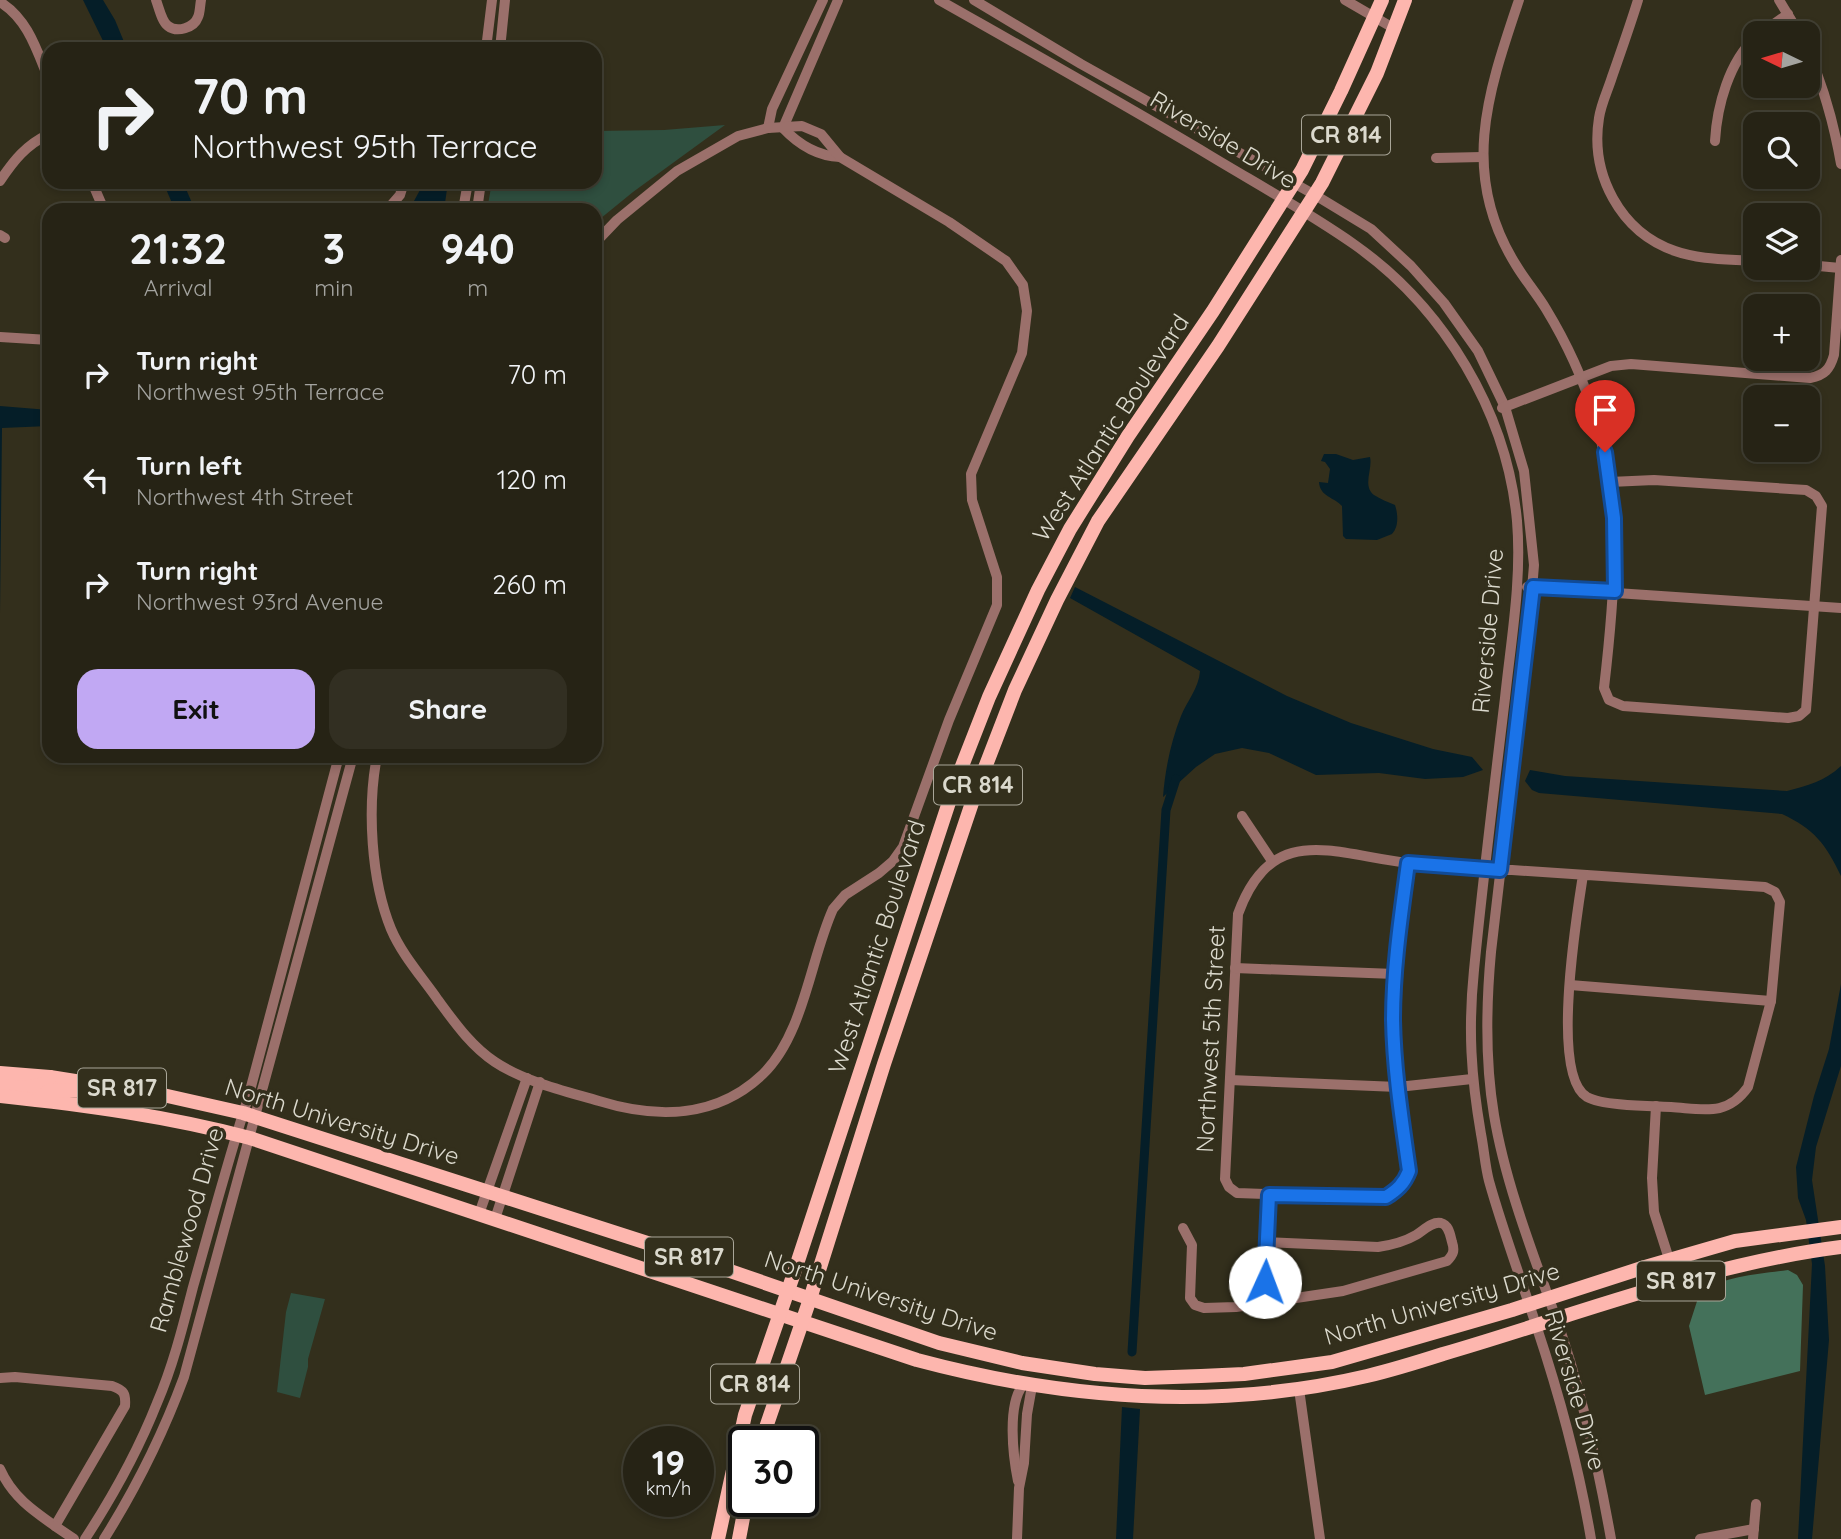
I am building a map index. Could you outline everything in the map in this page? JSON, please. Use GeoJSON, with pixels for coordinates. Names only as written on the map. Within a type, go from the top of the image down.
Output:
{"type":"FeatureCollection","features":[{"type":"Feature","properties":{"kind":"main road","name":"West Atlantic Boulevard"},"geometry":{"type":"LineString","coordinates":[[718,1539],[745,1415],[955,784],[989,697],[1050,567],[1128,436],[1284,200],[1341,91],[1382,0]]}},
{"type":"Feature","properties":{"kind":"main road","name":"West Atlantic Boulevard"},"geometry":{"type":"LineString","coordinates":[[766,1426],[987,759],[1015,690],[1057,600],[1098,522],[1315,195],[1377,73],[1405,0]]}},
{"type":"Feature","properties":{"kind":"main road","name":"North University Drive"},"geometry":{"type":"LineString","coordinates":[[0,1073],[116,1087],[186,1099],[249,1115],[670,1250],[940,1343],[1058,1369],[1145,1377],[1244,1374],[1332,1362],[1735,1241],[1841,1227]]}},
{"type":"Feature","properties":{"kind":"main road"},"geometry":{"type":"LineString","coordinates":[[0,1086],[28,1088],[46,1083],[50,1077]]}},
{"type":"Feature","properties":{"kind":"main road"},"geometry":{"type":"LineString","coordinates":[[37,1100],[50,1090],[71,1089],[92,1093],[116,1087]]}},
{"type":"Feature","properties":{"kind":"main road","name":"North University Drive"},"geometry":{"type":"LineString","coordinates":[[0,1096],[115,1109],[243,1136],[917,1360],[982,1377],[1027,1385],[1111,1394],[1200,1397],[1300,1389],[1367,1376],[1727,1268],[1833,1248]]}},
{"type":"Feature","properties":{"kind":"main road"},"geometry":{"type":"LineString","coordinates":[[1300,1389],[1304,1379],[1332,1362]]}},
{"type":"Feature","properties":{"kind":"main road"},"geometry":{"type":"LineString","coordinates":[[982,1377],[1004,1372],[1022,1363]]}},
{"type":"Feature","properties":{"kind":"main road"},"geometry":{"type":"LineString","coordinates":[[1027,1385],[1033,1375],[1058,1369]]}},
{"type":"Feature","properties":{"kind":"main road"},"geometry":{"type":"LineString","coordinates":[[739,1539],[743,1517]]}},
{"type":"Feature","properties":{"kind":"street"},"geometry":{"type":"LineString","coordinates":[[156,0],[165,25],[180,29],[187,28],[198,18],[201,0]]}},
{"type":"Feature","properties":{"kind":"street"},"geometry":{"type":"LineString","coordinates":[[487,42],[492,0]]}},
{"type":"Feature","properties":{"kind":"street"},"geometry":{"type":"LineString","coordinates":[[501,42],[505,0]]}},
{"type":"Feature","properties":{"kind":"street"},"geometry":{"type":"LineString","coordinates":[[768,128],[772,109],[823,0]]}},
{"type":"Feature","properties":{"kind":"street"},"geometry":{"type":"LineString","coordinates":[[783,128],[838,0]]}},
{"type":"Feature","properties":{"kind":"street","name":"Riverside Drive"},"geometry":{"type":"LineString","coordinates":[[939,0],[1170,132],[1357,246],[1392,276],[1454,345],[1491,413],[1514,500],[1518,587],[1470,1009],[1472,1079],[1488,1179],[1527,1304],[1537,1327],[1572,1449],[1591,1539]]}},
{"type":"Feature","properties":{"kind":"street","name":"Riverside Drive"},"geometry":{"type":"LineString","coordinates":[[974,0],[1371,229],[1420,275],[1444,303],[1478,351],[1505,407],[1524,471],[1533,540],[1533,587],[1487,997],[1489,1075],[1502,1156],[1584,1414],[1603,1492],[1611,1539]]}},
{"type":"Feature","properties":{"kind":"street"},"geometry":{"type":"LineString","coordinates":[[1345,0],[1395,29]]}},
{"type":"Feature","properties":{"kind":"street"},"geometry":{"type":"LineString","coordinates":[[1519,0],[1490,90],[1482,157],[1489,201],[1499,231],[1515,263],[1545,308],[1580,377],[1594,413],[1611,482],[1615,591],[1604,688],[1609,700],[1623,706],[1788,718],[1799,716],[1806,710],[1816,606],[1822,506],[1816,496],[1807,490],[1654,480],[1611,482]]}},
{"type":"Feature","properties":{"kind":"street"},"geometry":{"type":"LineString","coordinates":[[1638,0],[1599,115],[1597,141],[1606,185],[1623,214],[1656,243],[1699,257],[1743,260]]}},
{"type":"Feature","properties":{"kind":"street"},"geometry":{"type":"LineString","coordinates":[[1779,0],[1792,21]]}},
{"type":"Feature","properties":{"kind":"street"},"geometry":{"type":"LineString","coordinates":[[0,2],[15,12],[26,26],[42,64]]}},
{"type":"Feature","properties":{"kind":"street"},"geometry":{"type":"LineString","coordinates":[[1778,21],[1788,14]]}},
{"type":"Feature","properties":{"kind":"street"},"geometry":{"type":"LineString","coordinates":[[1715,141],[1716,121],[1731,76],[1743,51]]}},
{"type":"Feature","properties":{"kind":"street"},"geometry":{"type":"LineString","coordinates":[[1820,79],[1835,128],[1841,164]]}},
{"type":"Feature","properties":{"kind":"street"},"geometry":{"type":"LineString","coordinates":[[376,763],[373,806],[374,853],[391,930],[406,955],[463,1033],[497,1064],[527,1078],[624,1108],[681,1113],[723,1102],[753,1083],[771,1066],[792,1029],[833,909],[845,895],[893,861],[903,846],[949,720],[993,618],[999,593],[997,577],[972,500],[971,474],[1022,353],[1027,311],[1023,285],[1006,261],[949,222],[840,157],[821,134],[802,126],[768,128],[738,136],[677,171],[602,236]]}},
{"type":"Feature","properties":{"kind":"street"},"geometry":{"type":"LineString","coordinates":[[783,128],[794,140],[827,156],[840,157]]}},
{"type":"Feature","properties":{"kind":"street"},"geometry":{"type":"LineString","coordinates":[[0,181],[31,142],[42,137]]}},
{"type":"Feature","properties":{"kind":"street"},"geometry":{"type":"LineString","coordinates":[[1436,158],[1482,157]]}},
{"type":"Feature","properties":{"kind":"street"},"geometry":{"type":"LineString","coordinates":[[1491,413],[1612,366],[1631,364],[1810,378],[1821,376],[1830,367],[1834,355],[1841,260]]}},
{"type":"Feature","properties":{"kind":"street"},"geometry":{"type":"LineString","coordinates":[[1820,266],[1840,268]]}},
{"type":"Feature","properties":{"kind":"street"},"geometry":{"type":"LineString","coordinates":[[0,337],[42,340]]}},
{"type":"Feature","properties":{"kind":"street"},"geometry":{"type":"LineString","coordinates":[[1518,587],[1615,591],[1841,608]]}},
{"type":"Feature","properties":{"kind":"street","name":"Ramblewood Drive"},"geometry":{"type":"LineString","coordinates":[[249,1115],[337,763]]}},
{"type":"Feature","properties":{"kind":"street","name":"Ramblewood Drive"},"geometry":{"type":"LineString","coordinates":[[85,1539],[114,1494],[158,1403],[243,1136],[351,763]]}},
{"type":"Feature","properties":{"kind":"street"},"geometry":{"type":"LineString","coordinates":[[1242,816],[1272,861],[1288,853],[1327,850],[1408,863],[1765,887],[1775,892],[1780,902],[1771,1001],[1748,1087],[1730,1106],[1717,1109],[1598,1101],[1586,1097],[1577,1088],[1571,1073],[1570,985],[1573,935],[1583,875]]}},
{"type":"Feature","properties":{"kind":"street","name":"Northwest 5th Street"},"geometry":{"type":"LineString","coordinates":[[1269,1195],[1237,1193],[1229,1187],[1225,1179],[1238,914],[1245,894],[1255,878],[1272,861]]}},
{"type":"Feature","properties":{"kind":"street"},"geometry":{"type":"LineString","coordinates":[[1265,1302],[1269,1195],[1386,1197],[1398,1190],[1409,1171],[1398,1087],[1393,1017],[1395,974],[1408,863]]}},
{"type":"Feature","properties":{"kind":"street"},"geometry":{"type":"LineString","coordinates":[[1235,968],[1395,974]]}},
{"type":"Feature","properties":{"kind":"street"},"geometry":{"type":"LineString","coordinates":[[1570,985],[1771,1001]]}},
{"type":"Feature","properties":{"kind":"street"},"geometry":{"type":"LineString","coordinates":[[479,1214],[527,1078]]}},
{"type":"Feature","properties":{"kind":"street"},"geometry":{"type":"LineString","coordinates":[[1230,1080],[1398,1087],[1472,1079]]}},
{"type":"Feature","properties":{"kind":"street"},"geometry":{"type":"LineString","coordinates":[[495,1219],[540,1082]]}},
{"type":"Feature","properties":{"kind":"street"},"geometry":{"type":"LineString","coordinates":[[1656,1106],[1651,1178],[1654,1212],[1670,1259]]}},
{"type":"Feature","properties":{"kind":"street","name":"Ramblewood Drive"},"geometry":{"type":"LineString","coordinates":[[104,1539],[127,1501],[172,1409],[190,1356],[243,1136]]}},
{"type":"Feature","properties":{"kind":"street"},"geometry":{"type":"LineString","coordinates":[[1183,1228],[1192,1245],[1190,1298],[1195,1306],[1204,1308],[1236,1307],[1343,1291],[1447,1261],[1454,1249],[1448,1228],[1441,1223],[1433,1224],[1396,1244],[1378,1247],[1267,1242]]}},
{"type":"Feature","properties":{"kind":"street"},"geometry":{"type":"LineString","coordinates":[[0,1378],[112,1386],[122,1389],[126,1396],[125,1406],[55,1525]]}},
{"type":"Feature","properties":{"kind":"street"},"geometry":{"type":"LineString","coordinates":[[1017,1539],[1019,1488],[1013,1433],[1016,1393],[1027,1385]]}},
{"type":"Feature","properties":{"kind":"street"},"geometry":{"type":"LineString","coordinates":[[1300,1389],[1320,1539]]}},
{"type":"Feature","properties":{"kind":"street"},"geometry":{"type":"LineString","coordinates":[[0,1469],[13,1492],[27,1507],[74,1539]]}},
{"type":"Feature","properties":{"kind":"street"},"geometry":{"type":"LineString","coordinates":[[1700,1539],[1754,1534],[1756,1504]]}},
{"type":"Feature","properties":{"kind":"green space"},"geometry":{"type":"Polygon","coordinates":[[[725,125],[602,217],[602,203],[488,203],[491,189],[602,189],[602,131],[725,125]]]}},
{"type":"Feature","properties":{"kind":"green space"},"geometry":{"type":"Polygon","coordinates":[[[1788,1270],[1797,1275],[1803,1285],[1800,1371],[1705,1395],[1689,1326],[1700,1292],[1731,1279],[1788,1270]]]}},
{"type":"Feature","properties":{"kind":"green space"},"geometry":{"type":"Polygon","coordinates":[[[291,1293],[325,1299],[300,1398],[277,1392],[286,1312],[291,1293]]]}},
{"type":"Feature","properties":{"kind":"water"},"geometry":{"type":"Polygon","coordinates":[[[83,0],[103,0],[124,42],[104,42],[83,0]]]}},
{"type":"Feature","properties":{"kind":"water"},"geometry":{"type":"Polygon","coordinates":[[[166,189],[186,189],[192,203],[172,203],[166,189]]]}},
{"type":"Feature","properties":{"kind":"water"},"geometry":{"type":"Polygon","coordinates":[[[447,189],[445,203],[413,203],[420,190],[447,189]]]}},
{"type":"Feature","properties":{"kind":"water"},"geometry":{"type":"Polygon","coordinates":[[[0,406],[42,409],[42,426],[2,428],[0,614],[0,406]]]}},
{"type":"Feature","properties":{"kind":"water"},"geometry":{"type":"Polygon","coordinates":[[[1324,454],[1336,454],[1353,460],[1370,457],[1368,482],[1371,491],[1395,505],[1397,524],[1392,534],[1377,540],[1346,539],[1343,536],[1342,506],[1320,487],[1319,482],[1328,483],[1330,469],[1321,461],[1324,454]]]}},
{"type":"Feature","properties":{"kind":"water"},"geometry":{"type":"Polygon","coordinates":[[[1075,587],[1287,696],[1351,723],[1433,749],[1472,757],[1483,770],[1463,777],[1425,779],[1379,773],[1316,775],[1269,753],[1242,748],[1215,754],[1163,797],[1174,735],[1200,671],[1070,598],[1075,587]]]}},
{"type":"Feature","properties":{"kind":"water"},"geometry":{"type":"Polygon","coordinates":[[[1841,766],[1841,876],[1818,839],[1803,826],[1782,814],[1539,793],[1532,790],[1525,781],[1530,770],[1565,776],[1787,791],[1822,779],[1841,766]]]}},
{"type":"Feature","properties":{"kind":"water"},"geometry":{"type":"Polygon","coordinates":[[[1841,984],[1841,1066],[1816,1147],[1812,1180],[1825,1266],[1829,1340],[1812,1539],[1798,1539],[1812,1264],[1806,1220],[1798,1198],[1796,1167],[1829,1049],[1841,984]]]}},
{"type":"Feature","properties":{"kind":"water"},"geometry":{"type":"Polygon","coordinates":[[[1122,1407],[1140,1409],[1133,1539],[1116,1539],[1122,1407]]]}},
{"type":"Feature","properties":{"kind":"waterway"},"geometry":{"type":"LineString","coordinates":[[1132,1352],[1166,810],[1176,779]]}},
{"type":"Feature","properties":{"kind":"route"},"geometry":{"type":"LineString","coordinates":[[1265,1282],[1269,1195],[1386,1197],[1398,1190],[1405,1181],[1409,1171],[1394,1055],[1393,1017],[1395,974],[1408,863],[1500,870],[1533,587],[1615,591],[1614,518],[1605,452]]}}]}
